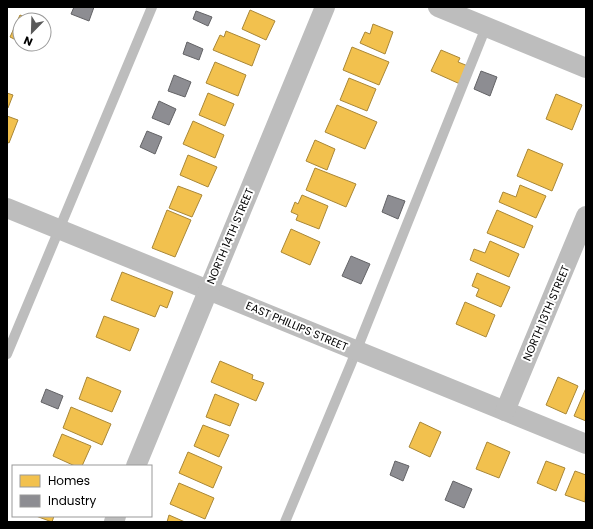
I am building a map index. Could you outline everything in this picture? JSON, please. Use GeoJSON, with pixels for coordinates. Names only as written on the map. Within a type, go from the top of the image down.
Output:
{"type":"FeatureCollection","features":[{"type":"Feature","properties":{"kind":"street","name":"NORTH 14TH STREET"},"geometry":{"type":"LineString","coordinates":[[136,465],[325,7]]}},
{"type":"Feature","properties":{"kind":"street"},"geometry":{"type":"LineString","coordinates":[[438,7],[586,68]]}},
{"type":"Feature","properties":{"kind":"street","name":"EAST PHILLIPS STREET"},"geometry":{"type":"LineString","coordinates":[[7,208],[208,289],[356,352],[586,444]]}},
{"type":"Feature","properties":{"kind":"street","name":"NORTH 13TH STREET"},"geometry":{"type":"LineString","coordinates":[[505,411],[586,216]]}},
{"type":"Feature","properties":{"kind":"lane"},"geometry":{"type":"LineString","coordinates":[[7,354],[152,7]]}},
{"type":"Feature","properties":{"kind":"lane"},"geometry":{"type":"LineString","coordinates":[[285,522],[356,352],[486,27]]}},
{"type":"Feature","properties":{"kind":"building: Homes"},"geometry":{"type":"Polygon","coordinates":[[[250,10],[275,21],[266,40],[242,29],[250,10]]]}},
{"type":"Feature","properties":{"kind":"building: Homes"},"geometry":{"type":"Polygon","coordinates":[[[373,24],[393,32],[385,54],[360,43],[365,32],[370,34],[373,24]]]}},
{"type":"Feature","properties":{"kind":"building: Homes"},"geometry":{"type":"Polygon","coordinates":[[[226,31],[260,45],[252,66],[213,50],[220,35],[224,37],[226,31]]]}},
{"type":"Feature","properties":{"kind":"building: Homes"},"geometry":{"type":"Polygon","coordinates":[[[352,47],[389,62],[379,85],[343,70],[352,47]]]}},
{"type":"Feature","properties":{"kind":"building: Homes"},"geometry":{"type":"Polygon","coordinates":[[[441,50],[460,58],[458,62],[468,66],[460,84],[431,71],[441,50]]]}},
{"type":"Feature","properties":{"kind":"building: Homes"},"geometry":{"type":"Polygon","coordinates":[[[215,62],[246,75],[238,96],[206,83],[215,62]]]}},
{"type":"Feature","properties":{"kind":"building: Homes"},"geometry":{"type":"Polygon","coordinates":[[[349,78],[376,89],[367,111],[340,100],[349,78]]]}},
{"type":"Feature","properties":{"kind":"building: Homes"},"geometry":{"type":"Polygon","coordinates":[[[7,93],[13,95],[8,108],[7,107],[7,93]]]}},
{"type":"Feature","properties":{"kind":"building: Homes"},"geometry":{"type":"Polygon","coordinates":[[[208,93],[234,104],[225,126],[199,115],[208,93]]]}},
{"type":"Feature","properties":{"kind":"building: Homes"},"geometry":{"type":"Polygon","coordinates":[[[556,94],[582,105],[572,130],[546,119],[556,94]]]}},
{"type":"Feature","properties":{"kind":"building: Homes"},"geometry":{"type":"Polygon","coordinates":[[[337,105],[377,122],[365,149],[325,132],[337,105]]]}},
{"type":"Feature","properties":{"kind":"building: Homes"},"geometry":{"type":"Polygon","coordinates":[[[7,116],[18,120],[9,143],[7,142],[7,116]]]}},
{"type":"Feature","properties":{"kind":"building: Homes"},"geometry":{"type":"Polygon","coordinates":[[[193,121],[224,135],[215,158],[183,144],[193,121]]]}},
{"type":"Feature","properties":{"kind":"building: Homes"},"geometry":{"type":"Polygon","coordinates":[[[315,140],[335,149],[327,170],[306,161],[315,140]]]}},
{"type":"Feature","properties":{"kind":"building: Homes"},"geometry":{"type":"Polygon","coordinates":[[[528,149],[563,164],[552,191],[517,176],[528,149]]]}},
{"type":"Feature","properties":{"kind":"building: Homes"},"geometry":{"type":"Polygon","coordinates":[[[188,155],[217,167],[208,187],[180,175],[188,155]]]}},
{"type":"Feature","properties":{"kind":"building: Homes"},"geometry":{"type":"Polygon","coordinates":[[[315,168],[356,184],[346,207],[306,190],[315,168]]]}},
{"type":"Feature","properties":{"kind":"building: Homes"},"geometry":{"type":"Polygon","coordinates":[[[520,185],[546,196],[536,218],[499,202],[503,192],[516,197],[520,185]]]}},
{"type":"Feature","properties":{"kind":"building: Homes"},"geometry":{"type":"Polygon","coordinates":[[[178,186],[202,195],[192,217],[169,208],[178,186]]]}},
{"type":"Feature","properties":{"kind":"building: Homes"},"geometry":{"type":"Polygon","coordinates":[[[302,195],[328,206],[319,229],[296,220],[298,215],[291,212],[295,202],[298,204],[302,195]]]}},
{"type":"Feature","properties":{"kind":"building: Homes"},"geometry":{"type":"Polygon","coordinates":[[[167,210],[191,220],[175,257],[152,248],[167,210]]]}},
{"type":"Feature","properties":{"kind":"building: Homes"},"geometry":{"type":"Polygon","coordinates":[[[497,210],[533,226],[524,248],[487,233],[497,210]]]}},
{"type":"Feature","properties":{"kind":"building: Homes"},"geometry":{"type":"Polygon","coordinates":[[[291,229],[320,242],[310,265],[281,252],[291,229]]]}},
{"type":"Feature","properties":{"kind":"building: Homes"},"geometry":{"type":"Polygon","coordinates":[[[490,241],[519,254],[509,277],[470,260],[474,249],[485,253],[490,241]]]}},
{"type":"Feature","properties":{"kind":"building: Homes"},"geometry":{"type":"Polygon","coordinates":[[[122,272],[173,292],[167,308],[160,305],[155,317],[111,300],[122,272]]]}},
{"type":"Feature","properties":{"kind":"building: Homes"},"geometry":{"type":"Polygon","coordinates":[[[477,273],[510,287],[501,307],[476,296],[479,289],[472,286],[477,273]]]}},
{"type":"Feature","properties":{"kind":"building: Homes"},"geometry":{"type":"Polygon","coordinates":[[[465,302],[495,315],[486,337],[456,324],[465,302]]]}},
{"type":"Feature","properties":{"kind":"building: Homes"},"geometry":{"type":"Polygon","coordinates":[[[104,316],[139,329],[130,351],[96,337],[104,316]]]}},
{"type":"Feature","properties":{"kind":"building: Homes"},"geometry":{"type":"Polygon","coordinates":[[[220,361],[253,375],[252,379],[264,383],[256,401],[211,382],[220,361]]]}},
{"type":"Feature","properties":{"kind":"building: Homes"},"geometry":{"type":"Polygon","coordinates":[[[87,377],[121,391],[112,412],[79,399],[87,377]]]}},
{"type":"Feature","properties":{"kind":"building: Homes"},"geometry":{"type":"Polygon","coordinates":[[[558,377],[578,386],[566,414],[546,405],[558,377]]]}},
{"type":"Feature","properties":{"kind":"building: Homes"},"geometry":{"type":"Polygon","coordinates":[[[586,388],[586,421],[574,416],[586,388]]]}},
{"type":"Feature","properties":{"kind":"building: Homes"},"geometry":{"type":"Polygon","coordinates":[[[215,394],[239,404],[230,426],[206,417],[215,394]]]}},
{"type":"Feature","properties":{"kind":"building: Homes"},"geometry":{"type":"Polygon","coordinates":[[[71,407],[111,424],[102,445],[63,428],[71,407]]]}},
{"type":"Feature","properties":{"kind":"building: Homes"},"geometry":{"type":"Polygon","coordinates":[[[420,422],[441,432],[430,457],[409,447],[420,422]]]}},
{"type":"Feature","properties":{"kind":"building: Homes"},"geometry":{"type":"Polygon","coordinates":[[[203,425],[229,435],[219,457],[194,446],[203,425]]]}},
{"type":"Feature","properties":{"kind":"building: Homes"},"geometry":{"type":"Polygon","coordinates":[[[62,434],[91,446],[82,465],[73,465],[53,456],[62,434]]]}},
{"type":"Feature","properties":{"kind":"building: Homes"},"geometry":{"type":"Polygon","coordinates":[[[487,442],[510,452],[499,478],[476,469],[487,442]]]}},
{"type":"Feature","properties":{"kind":"building: Homes"},"geometry":{"type":"Polygon","coordinates":[[[188,452],[222,467],[213,488],[179,473],[188,452]]]}},
{"type":"Feature","properties":{"kind":"building: Homes"},"geometry":{"type":"Polygon","coordinates":[[[546,461],[565,468],[556,491],[537,483],[546,461]]]}},
{"type":"Feature","properties":{"kind":"building: Homes"},"geometry":{"type":"Polygon","coordinates":[[[575,471],[586,475],[585,502],[565,495],[575,471]]]}},
{"type":"Feature","properties":{"kind":"building: Homes"},"geometry":{"type":"Polygon","coordinates":[[[179,483],[214,498],[205,519],[170,504],[179,483]]]}},
{"type":"Feature","properties":{"kind":"building: Homes"},"geometry":{"type":"Polygon","coordinates":[[[169,515],[185,522],[167,522],[169,515]]]}},
{"type":"Feature","properties":{"kind":"building: Homes"},"geometry":{"type":"Polygon","coordinates":[[[39,517],[54,517],[52,522],[39,517]]]}},
{"type":"Feature","properties":{"kind":"building: Industry"},"geometry":{"type":"Polygon","coordinates":[[[74,7],[94,7],[89,21],[71,14],[74,7]]]}},
{"type":"Feature","properties":{"kind":"building: Industry"},"geometry":{"type":"Polygon","coordinates":[[[196,11],[212,17],[208,26],[193,19],[196,11]]]}},
{"type":"Feature","properties":{"kind":"building: Industry"},"geometry":{"type":"Polygon","coordinates":[[[187,42],[203,49],[199,60],[183,54],[187,42]]]}},
{"type":"Feature","properties":{"kind":"building: Industry"},"geometry":{"type":"Polygon","coordinates":[[[481,71],[497,77],[490,96],[474,89],[481,71]]]}},
{"type":"Feature","properties":{"kind":"building: Industry"},"geometry":{"type":"Polygon","coordinates":[[[174,75],[191,82],[185,97],[168,91],[174,75]]]}},
{"type":"Feature","properties":{"kind":"building: Industry"},"geometry":{"type":"Polygon","coordinates":[[[159,101],[176,109],[169,125],[152,118],[159,101]]]}},
{"type":"Feature","properties":{"kind":"building: Industry"},"geometry":{"type":"Polygon","coordinates":[[[147,131],[162,137],[155,154],[140,147],[147,131]]]}},
{"type":"Feature","properties":{"kind":"building: Industry"},"geometry":{"type":"Polygon","coordinates":[[[388,195],[405,201],[398,219],[382,212],[388,195]]]}},
{"type":"Feature","properties":{"kind":"building: Industry"},"geometry":{"type":"Polygon","coordinates":[[[351,256],[370,264],[361,284],[342,276],[351,256]]]}},
{"type":"Feature","properties":{"kind":"building: Industry"},"geometry":{"type":"Polygon","coordinates":[[[46,389],[63,396],[58,409],[41,402],[46,389]]]}},
{"type":"Feature","properties":{"kind":"building: Industry"},"geometry":{"type":"Polygon","coordinates":[[[395,461],[409,466],[403,481],[390,475],[395,461]]]}},
{"type":"Feature","properties":{"kind":"building: Industry"},"geometry":{"type":"Polygon","coordinates":[[[453,481],[472,489],[464,508],[445,500],[453,481]]]}}]}
